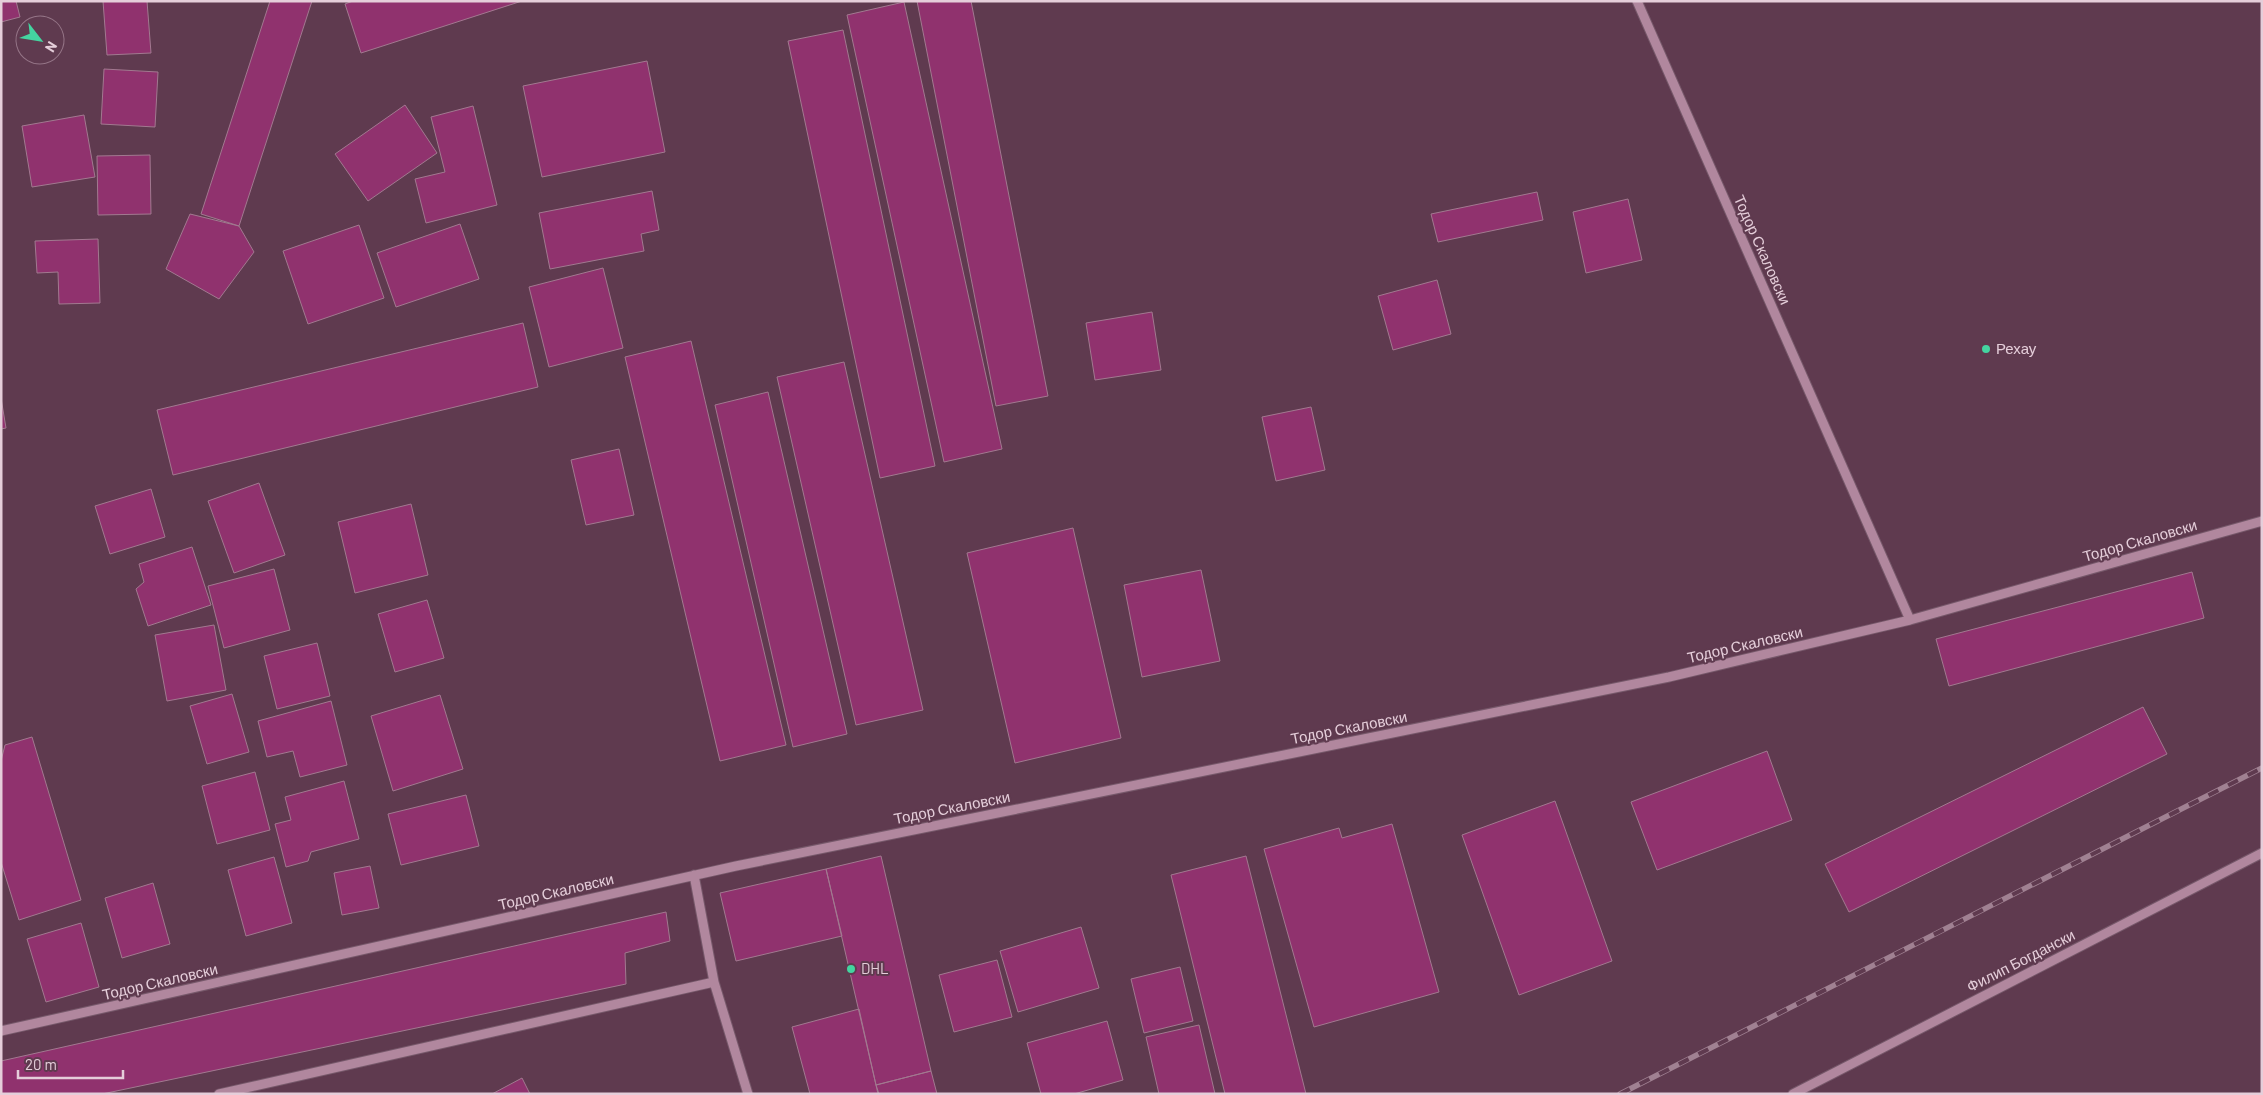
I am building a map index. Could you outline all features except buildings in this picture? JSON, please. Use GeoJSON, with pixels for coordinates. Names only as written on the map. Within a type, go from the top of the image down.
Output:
{"type":"FeatureCollection","features":[{"type":"Feature","properties":{"kind":"street","name":"Тодор Скаловски"},"geometry":{"type":"LineString","coordinates":[[1637,1],[1910,620]]}},
{"type":"Feature","properties":{"kind":"street","name":"Тодор Скаловски"},"geometry":{"type":"LineString","coordinates":[[1,1031],[694,875],[1669,678],[1910,620],[2262,521]]}},
{"type":"Feature","properties":{"kind":"street","name":"Филип Богдански"},"geometry":{"type":"LineString","coordinates":[[1793,1094],[2262,853]]}},
{"type":"Feature","properties":{"kind":"street"},"geometry":{"type":"LineString","coordinates":[[694,875],[714,982],[748,1094]]}},
{"type":"Feature","properties":{"kind":"street"},"geometry":{"type":"LineString","coordinates":[[219,1094],[714,982]]}},
{"type":"Feature","properties":{"kind":"railway"},"geometry":{"type":"LineString","coordinates":[[1620,1094],[2262,768]]}},
{"type":"Feature","properties":{"kind":"place","name":"Рехау"},"geometry":{"type":"Point","coordinates":[1986,349]}},
{"type":"Feature","properties":{"kind":"place","name":"DHL"},"geometry":{"type":"Point","coordinates":[851,969]}}]}
